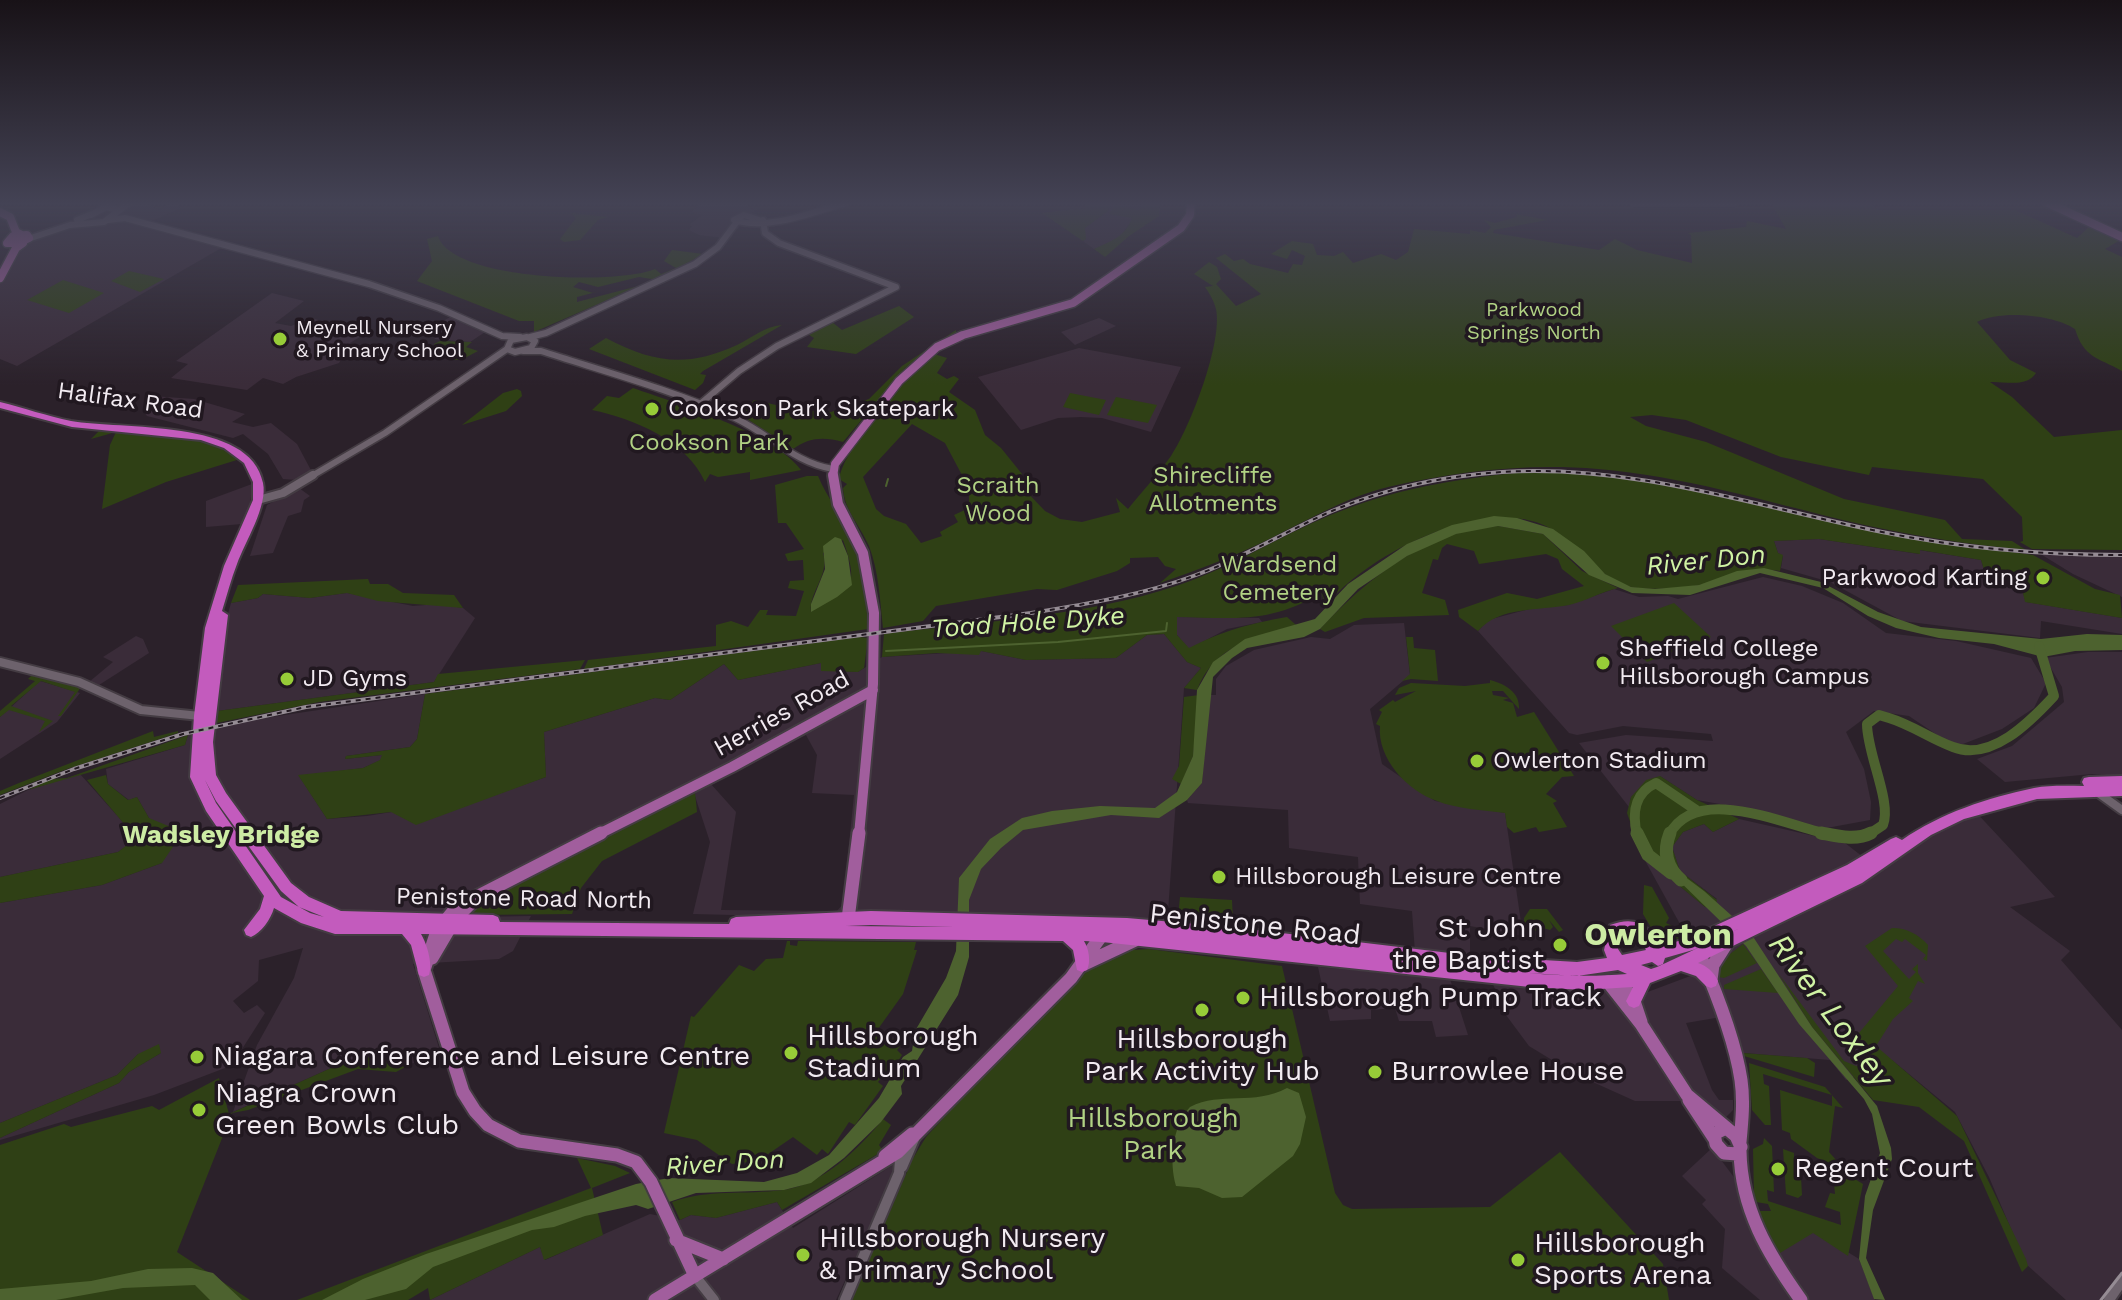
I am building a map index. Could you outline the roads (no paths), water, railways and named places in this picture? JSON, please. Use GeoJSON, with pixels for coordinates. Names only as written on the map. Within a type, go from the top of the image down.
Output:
{"type":"FeatureCollection","features":[{"type":"Feature","properties":{"kind":"highway","name":"Halifax Road"},"geometry":{"type":"LineString","coordinates":[[0,397],[62,416],[195,431],[233,443],[258,464],[265,480],[261,499]]}},
{"type":"Feature","properties":{"kind":"highway","name":"Halifax Road"},"geometry":{"type":"LineString","coordinates":[[0,405],[55,421],[126,424]]}},
{"type":"Feature","properties":{"kind":"highway"},"geometry":{"type":"LineString","coordinates":[[204,712],[214,658],[220,593],[261,499]]}},
{"type":"Feature","properties":{"kind":"highway","name":"Penistone Road North"},"geometry":{"type":"LineString","coordinates":[[204,712],[207,756],[204,779],[211,807],[271,895],[335,927],[407,929],[446,924],[720,924],[848,919]]}},
{"type":"Feature","properties":{"kind":"highway"},"geometry":{"type":"LineString","coordinates":[[204,779],[221,797],[263,857],[265,872],[290,905]]}},
{"type":"Feature","properties":{"kind":"highway","name":"Penistone Road"},"geometry":{"type":"LineString","coordinates":[[913,933],[942,927],[1108,930],[1292,941],[1475,963],[1577,969],[1738,938],[1857,879],[1922,834],[1961,814],[2018,797],[2116,786]]}},
{"type":"Feature","properties":{"kind":"highway","name":"Penistone Road"},"geometry":{"type":"LineString","coordinates":[[1039,928],[1064,934],[1108,930],[1138,938],[1509,977],[1614,982],[1651,976],[1681,964],[1732,923],[1872,858],[1927,822],[1968,803],[2031,787],[2116,786]]}},
{"type":"Feature","properties":{"kind":"highway"},"geometry":{"type":"LineString","coordinates":[[1832,878],[1857,879]]}},
{"type":"Feature","properties":{"kind":"highway"},"geometry":{"type":"LineString","coordinates":[[251,930],[266,912],[271,895]]}},
{"type":"Feature","properties":{"kind":"highway","name":"Penistone Road North"},"geometry":{"type":"LineString","coordinates":[[290,905],[351,918],[446,924],[942,927]]}},
{"type":"Feature","properties":{"kind":"highway"},"geometry":{"type":"LineString","coordinates":[[848,919],[855,927],[870,926]]}},
{"type":"Feature","properties":{"kind":"highway","name":"Penistone Road North"},"geometry":{"type":"LineString","coordinates":[[870,926],[913,933]]}},
{"type":"Feature","properties":{"kind":"highway"},"geometry":{"type":"LineString","coordinates":[[1634,1001],[1636,990],[1651,976],[1656,954],[1641,931],[1621,926],[1615,930],[1611,942],[1618,963],[1651,976]]}},
{"type":"Feature","properties":{"kind":"highway"},"geometry":{"type":"LineString","coordinates":[[407,929],[418,942],[426,973]]}},
{"type":"Feature","properties":{"kind":"highway"},"geometry":{"type":"LineString","coordinates":[[1064,934],[1080,947],[1082,965]]}},
{"type":"Feature","properties":{"kind":"highway"},"geometry":{"type":"LineString","coordinates":[[1292,941],[1309,956]]}},
{"type":"Feature","properties":{"kind":"highway"},"geometry":{"type":"LineString","coordinates":[[1681,964],[1701,971],[1711,981]]}},
{"type":"Feature","properties":{"kind":"highway"},"geometry":{"type":"LineString","coordinates":[[1577,969],[1614,982]]}},
{"type":"Feature","properties":{"kind":"main road"},"geometry":{"type":"LineString","coordinates":[[833,469],[844,449],[899,381],[937,347],[963,335],[1073,303],[1130,264]]}},
{"type":"Feature","properties":{"kind":"main road","name":"Herries Road"},"geometry":{"type":"LineString","coordinates":[[426,973],[446,924],[478,896],[732,767],[873,690],[875,631],[868,566],[856,534],[837,503],[833,469]]}},
{"type":"Feature","properties":{"kind":"main road"},"geometry":{"type":"LineString","coordinates":[[848,919],[853,900],[873,690]]}},
{"type":"Feature","properties":{"kind":"main road"},"geometry":{"type":"LineString","coordinates":[[853,900],[870,926]]}},
{"type":"Feature","properties":{"kind":"main road"},"geometry":{"type":"LineString","coordinates":[[655,1300],[887,1157],[918,1131],[1082,965],[1108,930]]}},
{"type":"Feature","properties":{"kind":"main road"},"geometry":{"type":"LineString","coordinates":[[1082,965],[1138,938]]}},
{"type":"Feature","properties":{"kind":"main road"},"geometry":{"type":"LineString","coordinates":[[1711,981],[1713,965],[1738,938]]}},
{"type":"Feature","properties":{"kind":"main road"},"geometry":{"type":"LineString","coordinates":[[1700,947],[1741,1078],[1743,1104],[1735,1150],[1738,1178],[1750,1217],[1801,1300]]}},
{"type":"Feature","properties":{"kind":"main road"},"geometry":{"type":"LineString","coordinates":[[426,973],[463,1092],[489,1127],[503,1137],[627,1157],[641,1166],[695,1276]]}},
{"type":"Feature","properties":{"kind":"main road"},"geometry":{"type":"LineString","coordinates":[[1614,982],[1634,1001],[1641,1024]]}},
{"type":"Feature","properties":{"kind":"main road"},"geometry":{"type":"LineString","coordinates":[[1614,982],[1687,1095],[1691,1107],[1722,1133],[1735,1150]]}},
{"type":"Feature","properties":{"kind":"main road"},"geometry":{"type":"LineString","coordinates":[[1722,1133],[1741,1121]]}},
{"type":"Feature","properties":{"kind":"main road"},"geometry":{"type":"LineString","coordinates":[[1722,1133],[1735,1150]]}},
{"type":"Feature","properties":{"kind":"main road"},"geometry":{"type":"LineString","coordinates":[[676,1240],[723,1259]]}},
{"type":"Feature","properties":{"kind":"street"},"geometry":{"type":"LineString","coordinates":[[294,264],[369,284],[439,308],[502,336],[533,341],[541,351]]}},
{"type":"Feature","properties":{"kind":"street"},"geometry":{"type":"LineString","coordinates":[[519,352],[546,333],[694,264]]}},
{"type":"Feature","properties":{"kind":"street"},"geometry":{"type":"LineString","coordinates":[[699,405],[739,371],[773,348],[896,287],[834,264]]}},
{"type":"Feature","properties":{"kind":"street"},"geometry":{"type":"LineString","coordinates":[[502,336],[508,346],[519,352]]}},
{"type":"Feature","properties":{"kind":"street"},"geometry":{"type":"LineString","coordinates":[[261,499],[283,493],[365,445],[497,358],[520,337]]}},
{"type":"Feature","properties":{"kind":"street"},"geometry":{"type":"LineString","coordinates":[[497,358],[519,352],[541,351],[750,425],[811,466],[833,469]]}},
{"type":"Feature","properties":{"kind":"street"},"geometry":{"type":"LineString","coordinates":[[0,662],[69,678],[141,710],[204,712]]}},
{"type":"Feature","properties":{"kind":"street"},"geometry":{"type":"LineString","coordinates":[[2116,786],[2122,804]]}},
{"type":"Feature","properties":{"kind":"street"},"geometry":{"type":"LineString","coordinates":[[2090,789],[2122,810]]}},
{"type":"Feature","properties":{"kind":"street"},"geometry":{"type":"LineString","coordinates":[[845,1300],[918,1131]]}},
{"type":"Feature","properties":{"kind":"street"},"geometry":{"type":"LineString","coordinates":[[887,1157],[900,1160],[899,1173]]}},
{"type":"Feature","properties":{"kind":"street"},"geometry":{"type":"LineString","coordinates":[[695,1276],[714,1300]]}},
{"type":"Feature","properties":{"kind":"street"},"geometry":{"type":"LineString","coordinates":[[2109,1300],[2122,1281]]}},
{"type":"Feature","properties":{"kind":"waterway"},"geometry":{"type":"LineString","coordinates":[[886,486],[888,479]]}},
{"type":"Feature","properties":{"kind":"waterway","name":"Toad Hole Dyke"},"geometry":{"type":"LineString","coordinates":[[886,651],[1058,642],[1166,631],[1167,623]]}},
{"type":"Feature","properties":{"kind":"waterway","name":"River Loxley"},"geometry":{"type":"LineString","coordinates":[[1871,833],[1883,825],[1885,815],[1867,724],[1879,715],[1906,724],[1953,747],[1967,750],[1995,744],[2022,728],[2054,696],[2039,646]]}},
{"type":"Feature","properties":{"kind":"waterway","name":"River Loxley"},"geometry":{"type":"LineString","coordinates":[[1637,835],[1636,804],[1643,792],[1656,783],[1696,810]]}},
{"type":"Feature","properties":{"kind":"waterway","name":"River Loxley"},"geometry":{"type":"LineString","coordinates":[[1670,834],[1682,819],[1700,811],[1721,809],[1768,817],[1828,834]]}},
{"type":"Feature","properties":{"kind":"waterway","name":"River Loxley"},"geometry":{"type":"LineString","coordinates":[[1637,833],[1648,855],[1671,873]]}},
{"type":"Feature","properties":{"kind":"waterway","name":"River Loxley"},"geometry":{"type":"LineString","coordinates":[[1821,833],[1828,834]]}},
{"type":"Feature","properties":{"kind":"waterway","name":"River Loxley"},"geometry":{"type":"LineString","coordinates":[[1828,834],[1853,837],[1871,833]]}},
{"type":"Feature","properties":{"kind":"waterway","name":"River Loxley"},"geometry":{"type":"LineString","coordinates":[[1670,834],[1667,858],[1681,880]]}},
{"type":"Feature","properties":{"kind":"tram line"},"geometry":{"type":"LineString","coordinates":[[2101,1300],[2122,1273]]}},
{"type":"Feature","properties":{"kind":"railway"},"geometry":{"type":"LineString","coordinates":[[0,798],[74,769],[183,734],[306,707],[1031,613],[1115,598],[1176,582],[1213,568],[1332,511],[1373,496],[1416,484],[1480,474],[1551,471],[1599,474],[1694,489],[1882,532],[1941,542],[2031,552],[2122,555]]}},
{"type":"Feature","properties":{"kind":"place","name":"Meynell Nursery & Primary School"},"geometry":{"type":"Point","coordinates":[280,339]}},
{"type":"Feature","properties":{"kind":"place","name":"Cookson Park Skatepark"},"geometry":{"type":"Point","coordinates":[652,409]}},
{"type":"Feature","properties":{"kind":"place","name":"Parkwood Karting"},"geometry":{"type":"Point","coordinates":[2043,578]}},
{"type":"Feature","properties":{"kind":"place","name":"Sheffield College Hillsborough Campus"},"geometry":{"type":"Point","coordinates":[1603,663]}},
{"type":"Feature","properties":{"kind":"place","name":"JD Gyms"},"geometry":{"type":"Point","coordinates":[287,679]}},
{"type":"Feature","properties":{"kind":"place","name":"Owlerton Stadium"},"geometry":{"type":"Point","coordinates":[1477,761]}},
{"type":"Feature","properties":{"kind":"place","name":"Hillsborough Leisure Centre"},"geometry":{"type":"Point","coordinates":[1219,877]}},
{"type":"Feature","properties":{"kind":"place","name":"St John the Baptist"},"geometry":{"type":"Point","coordinates":[1560,945]}},
{"type":"Feature","properties":{"kind":"place","name":"Hillsborough Pump Track"},"geometry":{"type":"Point","coordinates":[1243,998]}},
{"type":"Feature","properties":{"kind":"place","name":"Hillsborough Park Activity Hub"},"geometry":{"type":"Point","coordinates":[1202,1010]}},
{"type":"Feature","properties":{"kind":"place","name":"Hillsborough Stadium"},"geometry":{"type":"Point","coordinates":[791,1053]}},
{"type":"Feature","properties":{"kind":"place","name":"Niagara Conference and Leisure Centre"},"geometry":{"type":"Point","coordinates":[197,1057]}},
{"type":"Feature","properties":{"kind":"place","name":"Burrowlee House"},"geometry":{"type":"Point","coordinates":[1375,1072]}},
{"type":"Feature","properties":{"kind":"place","name":"Niagra Crown Green Bowls Club"},"geometry":{"type":"Point","coordinates":[199,1110]}},
{"type":"Feature","properties":{"kind":"place","name":"Regent Court"},"geometry":{"type":"Point","coordinates":[1778,1169]}},
{"type":"Feature","properties":{"kind":"place","name":"Hillsborough Nursery & Primary School"},"geometry":{"type":"Point","coordinates":[803,1255]}},
{"type":"Feature","properties":{"kind":"place","name":"Hillsborough Sports Arena"},"geometry":{"type":"Point","coordinates":[1518,1260]}},
{"type":"Feature","properties":{"kind":"district","name":"Wadsley Bridge"},"geometry":{"type":"Point","coordinates":[221,835]}},
{"type":"Feature","properties":{"kind":"district","name":"Owlerton"},"geometry":{"type":"Point","coordinates":[1658,936]}},
{"type":"Feature","properties":{"kind":"park label","name":"Parkwood Springs North"},"geometry":{"type":"Point","coordinates":[1534,322]}},
{"type":"Feature","properties":{"kind":"park label","name":"Cookson Park"},"geometry":{"type":"Point","coordinates":[709,443]}},
{"type":"Feature","properties":{"kind":"park label","name":"Shirecliffe Allotments"},"geometry":{"type":"Point","coordinates":[1213,490]}},
{"type":"Feature","properties":{"kind":"park label","name":"Scraith Wood"},"geometry":{"type":"Point","coordinates":[998,500]}},
{"type":"Feature","properties":{"kind":"park label","name":"Wardsend Cemetery"},"geometry":{"type":"Point","coordinates":[1279,579]}},
{"type":"Feature","properties":{"kind":"park label","name":"Hillsborough Park"},"geometry":{"type":"Point","coordinates":[1153,1135]}},
{"type":"Feature","properties":{"kind":"water label","name":"River Don"},"geometry":{"type":"Point","coordinates":[1706,561]}},
{"type":"Feature","properties":{"kind":"water label","name":"River Don"},"geometry":{"type":"Point","coordinates":[725,1164]}}]}
